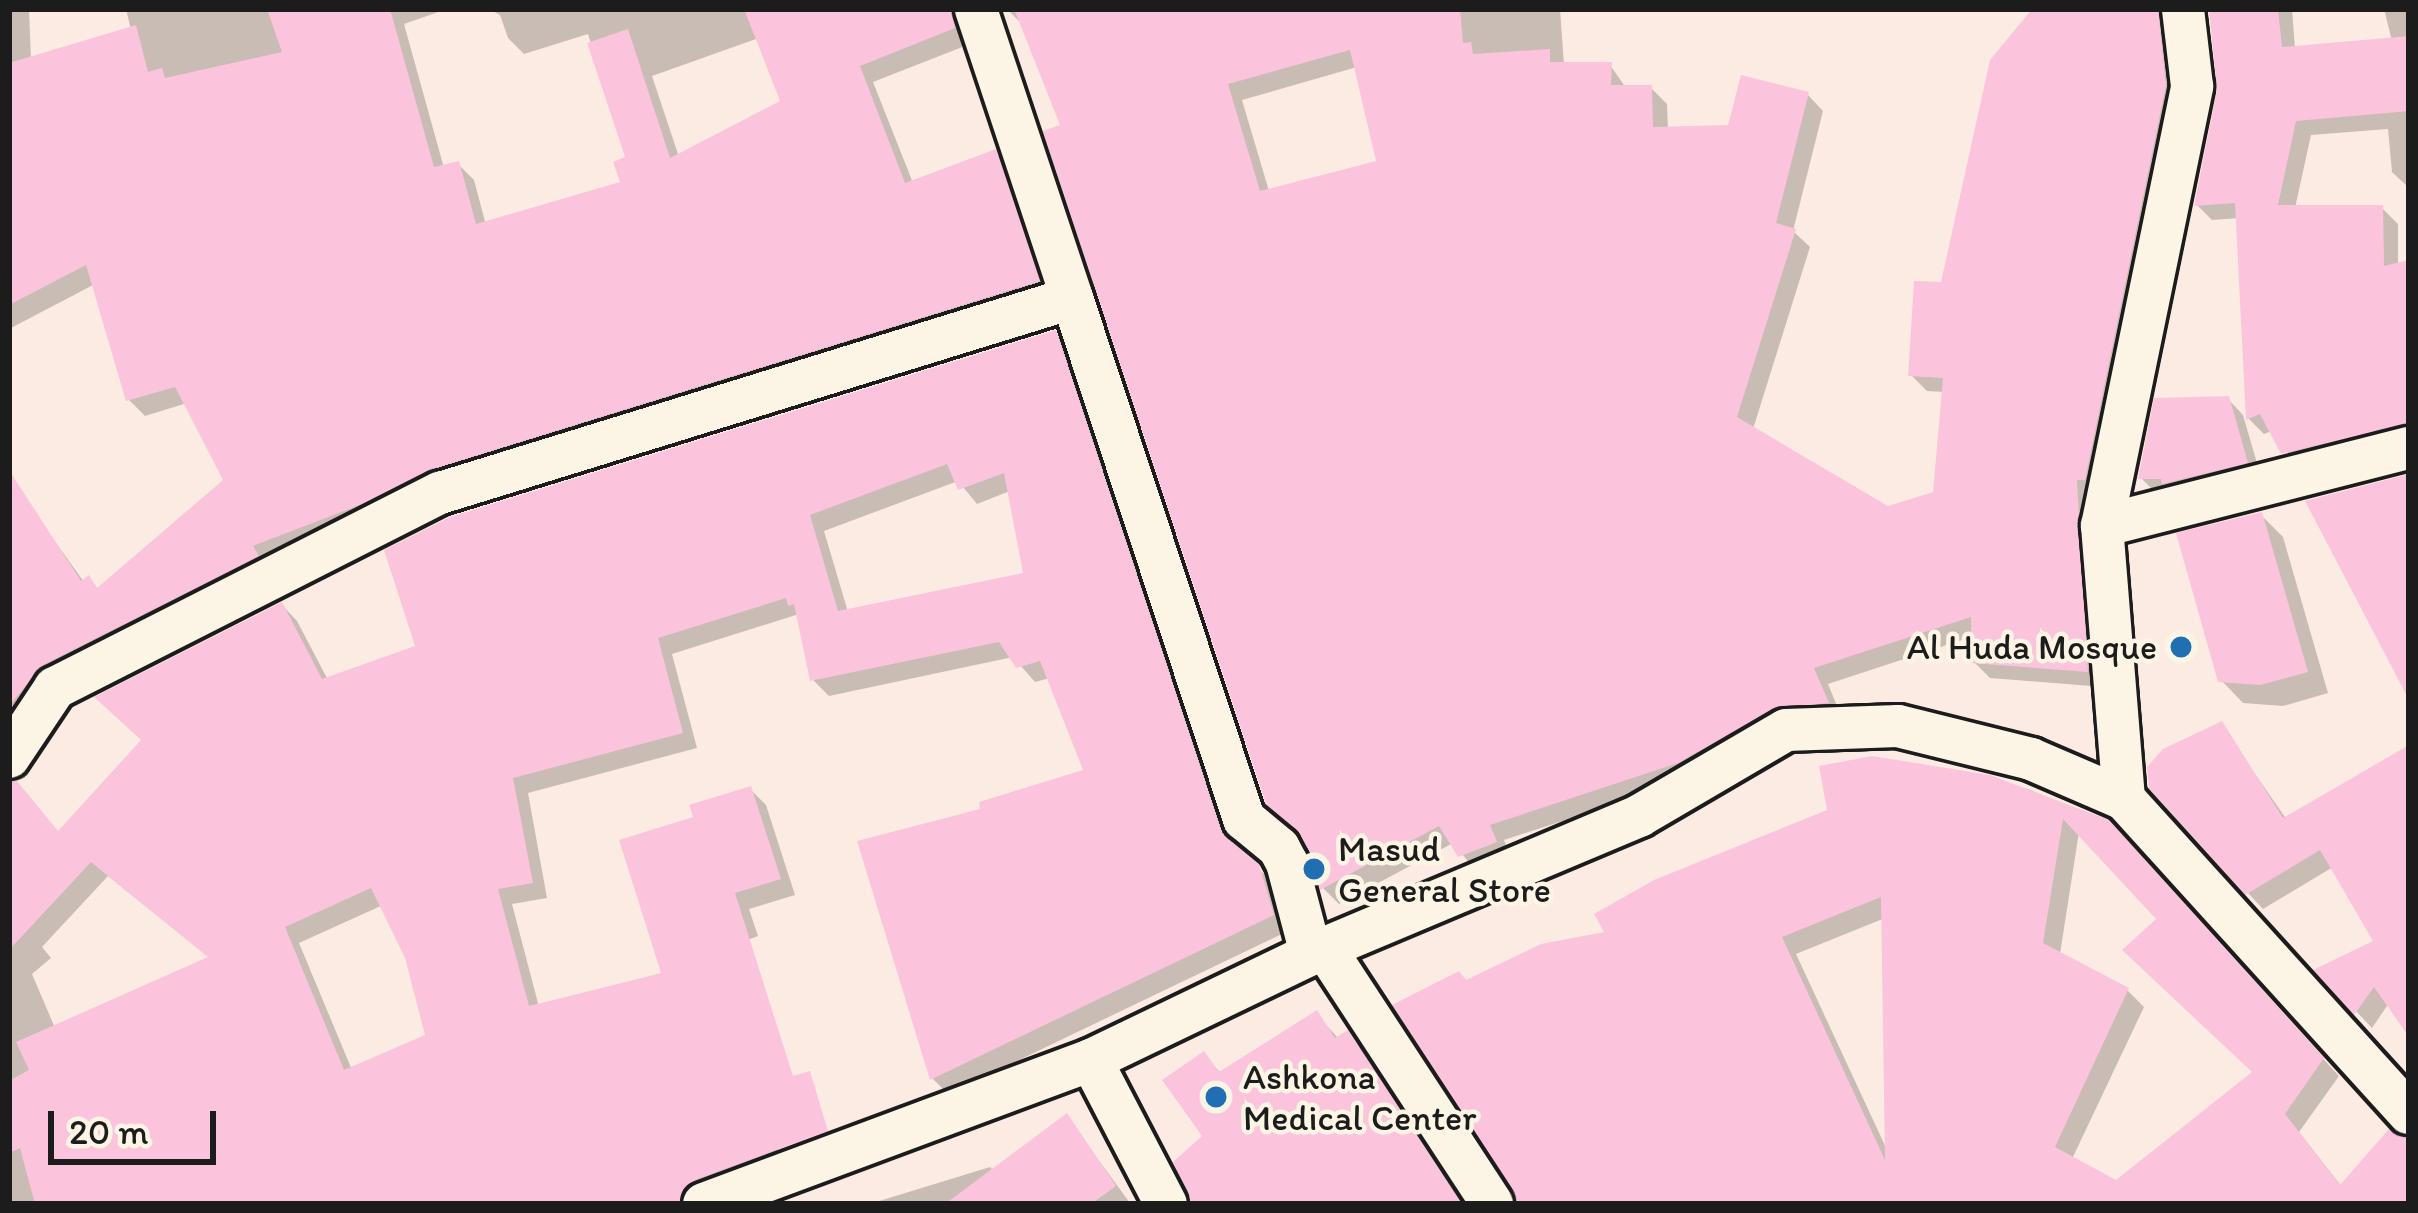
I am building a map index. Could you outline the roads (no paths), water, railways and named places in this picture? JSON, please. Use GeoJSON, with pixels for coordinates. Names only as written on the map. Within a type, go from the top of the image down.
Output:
{"type":"FeatureCollection","features":[{"type":"Feature","properties":{"kind":"street"},"geometry":{"type":"LineString","coordinates":[[976,9],[1244,819],[1279,848],[1319,952],[1492,1204]]}},
{"type":"Feature","properties":{"kind":"street"},"geometry":{"type":"LineString","coordinates":[[2125,799],[2102,526],[2192,86],[2183,9]]}},
{"type":"Feature","properties":{"kind":"street"},"geometry":{"type":"LineString","coordinates":[[9,757],[55,688],[440,493],[1072,298]]}},
{"type":"Feature","properties":{"kind":"street"},"geometry":{"type":"LineString","coordinates":[[2102,526],[2409,448]]}},
{"type":"Feature","properties":{"kind":"street"},"geometry":{"type":"LineString","coordinates":[[704,1204],[1091,1060],[1319,952],[1639,816],[1786,730],[1898,725],[2031,759],[2125,799],[2409,1113]]}},
{"type":"Feature","properties":{"kind":"street"},"geometry":{"type":"LineString","coordinates":[[1091,1060],[1166,1204]]}},
{"type":"Feature","properties":{"kind":"place","name":"Al Huda Mosque"},"geometry":{"type":"Point","coordinates":[2181,647]}},
{"type":"Feature","properties":{"kind":"place","name":"Masud General Store"},"geometry":{"type":"Point","coordinates":[1314,869]}},
{"type":"Feature","properties":{"kind":"place","name":"Ashkona Medical Center"},"geometry":{"type":"Point","coordinates":[1216,1097]}}]}
